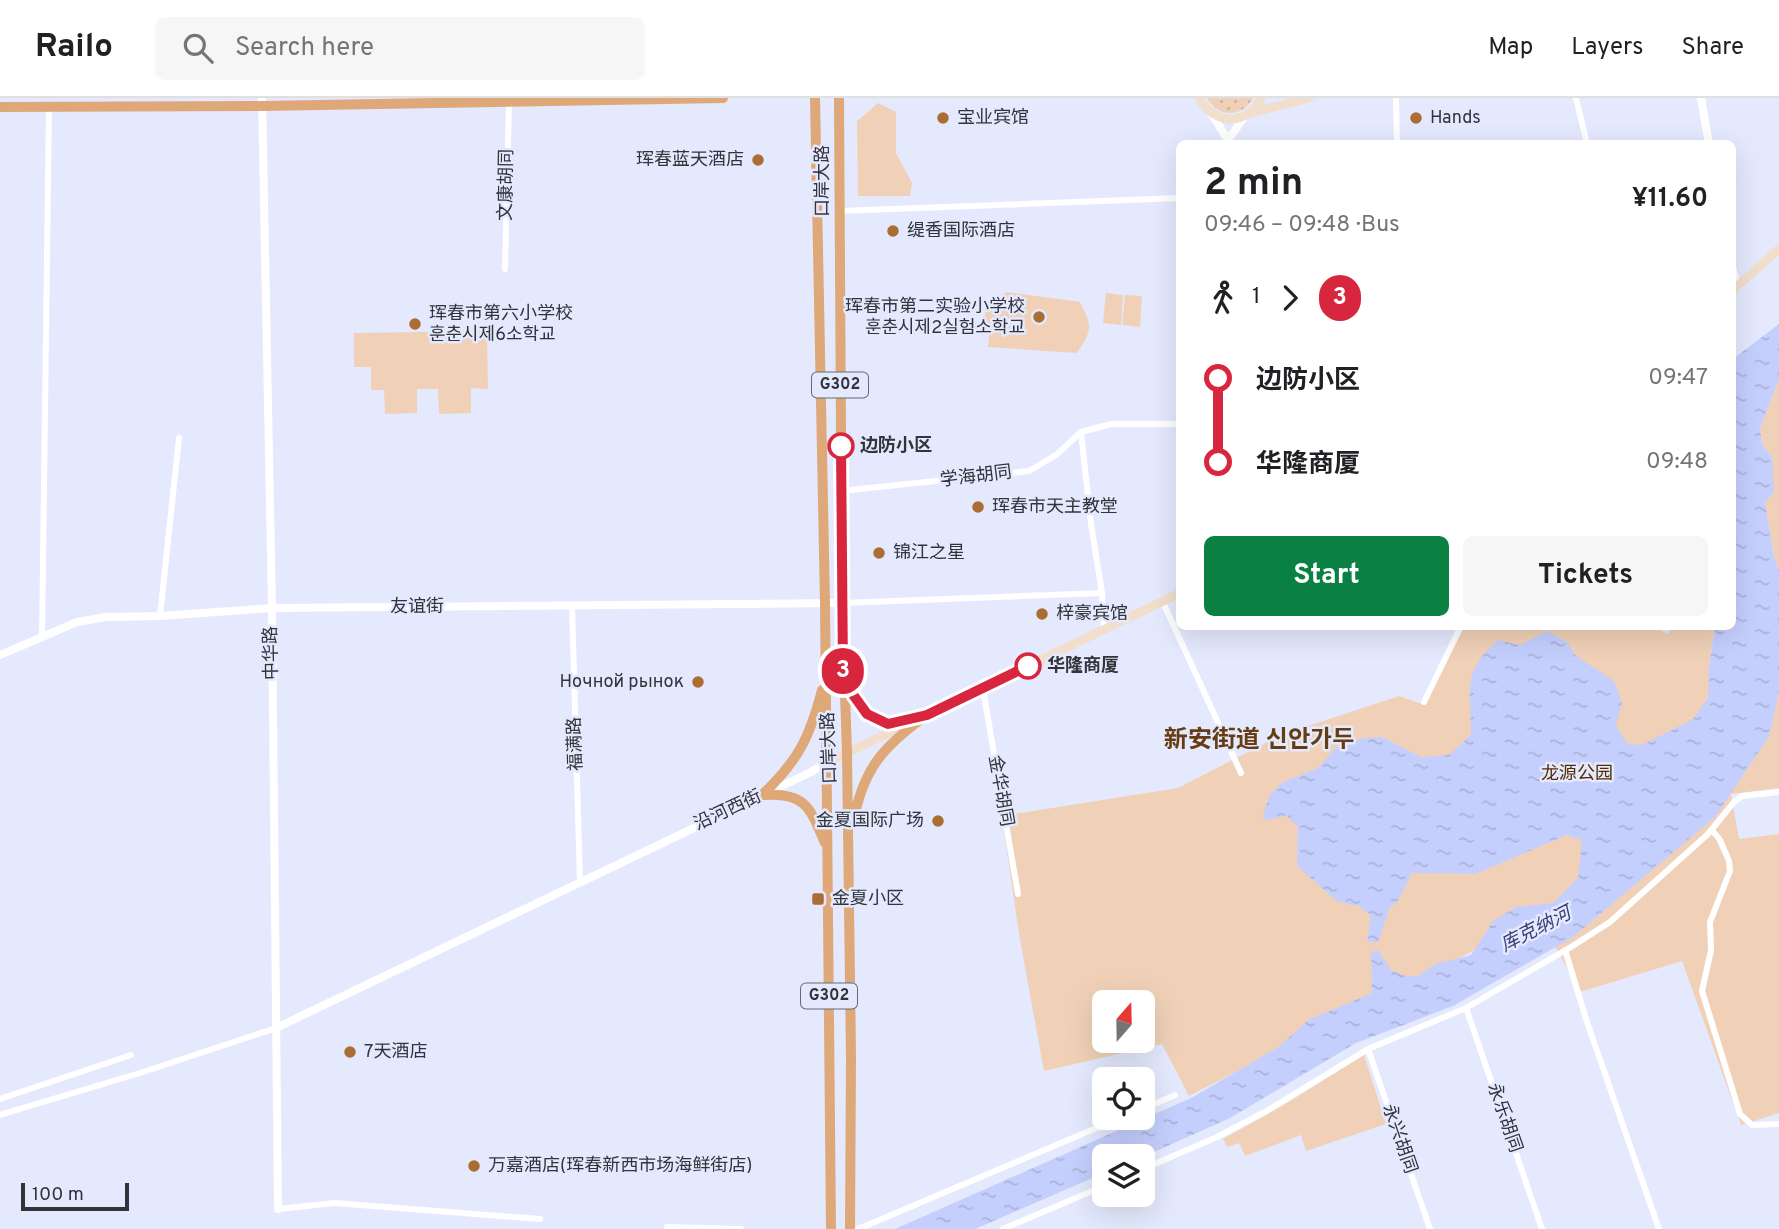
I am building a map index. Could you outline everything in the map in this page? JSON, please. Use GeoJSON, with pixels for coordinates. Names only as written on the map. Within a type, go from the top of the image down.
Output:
{"type":"FeatureCollection","features":[{"type":"Feature","properties":{"kind":"highway"},"geometry":{"type":"LineString","coordinates":[[0,107],[723,98]]}},
{"type":"Feature","properties":{"kind":"highway","name":"口岸大路"},"geometry":{"type":"LineString","coordinates":[[815,98],[825,604],[831,1229]]}},
{"type":"Feature","properties":{"kind":"highway","name":"口岸大路"},"geometry":{"type":"LineString","coordinates":[[839,98],[850,1229]]}},
{"type":"Feature","properties":{"kind":"highway"},"geometry":{"type":"LineString","coordinates":[[843,671],[861,708],[872,718],[888,724],[897,724],[927,715]]}},
{"type":"Feature","properties":{"kind":"highway"},"geometry":{"type":"LineString","coordinates":[[762,795],[792,764],[809,734],[826,676]]}},
{"type":"Feature","properties":{"kind":"highway"},"geometry":{"type":"LineString","coordinates":[[848,846],[860,791],[875,764],[898,735],[927,715]]}},
{"type":"Feature","properties":{"kind":"highway"},"geometry":{"type":"LineString","coordinates":[[762,795],[791,795],[806,804],[827,848]]}},
{"type":"Feature","properties":{"kind":"main road"},"geometry":{"type":"LineString","coordinates":[[1190,98],[1228,120],[1309,98]]}},
{"type":"Feature","properties":{"kind":"main road"},"geometry":{"type":"LineString","coordinates":[[1248,115],[1261,98]]}},
{"type":"Feature","properties":{"kind":"main road"},"geometry":{"type":"LineString","coordinates":[[1736,288],[1779,249]]}},
{"type":"Feature","properties":{"kind":"main road","name":"沿河西街"},"geometry":{"type":"LineString","coordinates":[[826,763],[1176,595]]}},
{"type":"Feature","properties":{"kind":"street"},"geometry":{"type":"LineString","coordinates":[[1396,98],[1396,140]]}},
{"type":"Feature","properties":{"kind":"street"},"geometry":{"type":"LineString","coordinates":[[1576,98],[1586,140]]}},
{"type":"Feature","properties":{"kind":"street"},"geometry":{"type":"LineString","coordinates":[[1700,98],[1708,140]]}},
{"type":"Feature","properties":{"kind":"street","name":"中华路"},"geometry":{"type":"LineString","coordinates":[[262,102],[272,608],[278,1209]]}},
{"type":"Feature","properties":{"kind":"street","name":"文康胡同"},"geometry":{"type":"LineString","coordinates":[[505,269],[509,102]]}},
{"type":"Feature","properties":{"kind":"street"},"geometry":{"type":"LineString","coordinates":[[42,637],[50,106]]}},
{"type":"Feature","properties":{"kind":"street"},"geometry":{"type":"LineString","coordinates":[[1205,106],[1227,140]]}},
{"type":"Feature","properties":{"kind":"street"},"geometry":{"type":"LineString","coordinates":[[1229,140],[1248,115]]}},
{"type":"Feature","properties":{"kind":"street"},"geometry":{"type":"LineString","coordinates":[[839,211],[1176,198]]}},
{"type":"Feature","properties":{"kind":"street","name":"学海胡同"},"geometry":{"type":"LineString","coordinates":[[841,491],[1029,471],[1056,455],[1081,432],[1111,424],[1176,424]]}},
{"type":"Feature","properties":{"kind":"street"},"geometry":{"type":"LineString","coordinates":[[1081,432],[1102,593],[1104,629]]}},
{"type":"Feature","properties":{"kind":"street"},"geometry":{"type":"LineString","coordinates":[[160,616],[179,438]]}},
{"type":"Feature","properties":{"kind":"street"},"geometry":{"type":"LineString","coordinates":[[842,603],[1102,593]]}},
{"type":"Feature","properties":{"kind":"street"},"geometry":{"type":"LineString","coordinates":[[1162,600],[1241,773]]}},
{"type":"Feature","properties":{"kind":"street","name":"友谊街"},"geometry":{"type":"LineString","coordinates":[[0,655],[77,622],[106,617],[272,608],[842,603]]}},
{"type":"Feature","properties":{"kind":"street","name":"福满路"},"geometry":{"type":"LineString","coordinates":[[572,606],[580,882]]}},
{"type":"Feature","properties":{"kind":"street"},"geometry":{"type":"LineString","coordinates":[[1424,702],[1459,630]]}},
{"type":"Feature","properties":{"kind":"street","name":"金华胡同"},"geometry":{"type":"LineString","coordinates":[[983,688],[1018,894]]}},
{"type":"Feature","properties":{"kind":"street","name":"沿河西街"},"geometry":{"type":"LineString","coordinates":[[276,1028],[826,763]]}},
{"type":"Feature","properties":{"kind":"street"},"geometry":{"type":"LineString","coordinates":[[1155,1163],[1241,1124],[1368,1049],[1466,1008],[1565,950],[1610,922],[1712,830],[1742,796],[1779,792]]}},
{"type":"Feature","properties":{"kind":"street"},"geometry":{"type":"LineString","coordinates":[[1712,830],[1720,840],[1729,861],[1730,871],[1710,922],[1711,950],[1703,991],[1740,1114],[1752,1125],[1779,1124]]}},
{"type":"Feature","properties":{"kind":"street"},"geometry":{"type":"LineString","coordinates":[[1565,950],[1587,1022],[1659,1229]]}},
{"type":"Feature","properties":{"kind":"street","name":"永乐胡同"},"geometry":{"type":"LineString","coordinates":[[1466,1008],[1542,1229]]}},
{"type":"Feature","properties":{"kind":"street"},"geometry":{"type":"LineString","coordinates":[[0,1115],[276,1028]]}},
{"type":"Feature","properties":{"kind":"street","name":"永兴胡同"},"geometry":{"type":"LineString","coordinates":[[1368,1049],[1430,1229]]}},
{"type":"Feature","properties":{"kind":"street"},"geometry":{"type":"LineString","coordinates":[[0,1098],[131,1055]]}},
{"type":"Feature","properties":{"kind":"street"},"geometry":{"type":"LineString","coordinates":[[1155,1104],[1175,1095]]}},
{"type":"Feature","properties":{"kind":"street"},"geometry":{"type":"LineString","coordinates":[[858,1229],[1092,1130]]}},
{"type":"Feature","properties":{"kind":"street"},"geometry":{"type":"LineString","coordinates":[[1003,1229],[1092,1191]]}},
{"type":"Feature","properties":{"kind":"street"},"geometry":{"type":"LineString","coordinates":[[278,1209],[335,1203],[540,1219]]}},
{"type":"Feature","properties":{"kind":"street"},"geometry":{"type":"LineString","coordinates":[[667,1227],[741,1229]]}},
{"type":"Feature","properties":{"kind":"green space"},"geometry":{"type":"Polygon","coordinates":[[[1207,98],[1253,98],[1243,109],[1230,113],[1217,109],[1207,98]]]}},
{"type":"Feature","properties":{"kind":"green space"},"geometry":{"type":"Polygon","coordinates":[[[878,103],[896,112],[896,153],[912,183],[910,196],[858,196],[857,121],[878,103]]]}},
{"type":"Feature","properties":{"kind":"green space"},"geometry":{"type":"Polygon","coordinates":[[[1006,292],[1080,302],[1089,328],[1077,353],[988,347],[989,334],[983,326],[986,309],[1006,292]]]}},
{"type":"Feature","properties":{"kind":"green space"},"geometry":{"type":"Polygon","coordinates":[[[1106,293],[1123,295],[1121,325],[1103,323],[1106,293]]]}},
{"type":"Feature","properties":{"kind":"green space"},"geometry":{"type":"Polygon","coordinates":[[[1125,295],[1142,296],[1140,327],[1122,325],[1125,295]]]}},
{"type":"Feature","properties":{"kind":"green space"},"geometry":{"type":"Polygon","coordinates":[[[487,331],[488,389],[471,388],[471,413],[439,414],[438,389],[417,389],[417,413],[385,414],[384,390],[371,390],[371,367],[354,367],[354,333],[487,331]]]}},
{"type":"Feature","properties":{"kind":"green space"},"geometry":{"type":"Polygon","coordinates":[[[1779,379],[1779,570],[1774,557],[1765,502],[1772,457],[1762,444],[1760,428],[1779,379]]]}},
{"type":"Feature","properties":{"kind":"green space","name":"龙源公园"},"geometry":{"type":"Polygon","coordinates":[[[1462,630],[1660,630],[1668,634],[1670,630],[1715,630],[1709,667],[1710,686],[1779,691],[1779,788],[1731,794],[1739,839],[1779,834],[1779,1113],[1741,1125],[1682,961],[1580,992],[1539,917],[1189,1096],[1162,1044],[1155,1046],[1155,990],[1092,990],[1092,1054],[1118,1054],[1044,1071],[1019,934],[1002,816],[1178,788],[1281,735],[1399,696],[1425,705],[1462,630]]]}},
{"type":"Feature","properties":{"kind":"green space"},"geometry":{"type":"Polygon","coordinates":[[[1364,1055],[1386,1124],[1306,1151],[1301,1135],[1245,1156],[1239,1143],[1227,1147],[1223,1139],[1364,1055]]]}},
{"type":"Feature","properties":{"kind":"water","name":"库克纳河"},"geometry":{"type":"Polygon","coordinates":[[[1779,324],[1779,379],[1760,428],[1762,444],[1772,457],[1774,492],[1765,502],[1774,557],[1779,570],[1779,691],[1768,738],[1715,817],[1573,937],[1453,1006],[1356,1043],[1230,1118],[1155,1152],[1155,1144],[1092,1144],[1092,1178],[975,1229],[895,1229],[1119,1130],[1155,1130],[1155,1114],[1191,1098],[1280,1046],[1308,1020],[1372,993],[1371,952],[1378,950],[1391,970],[1405,976],[1418,976],[1435,964],[1471,955],[1493,921],[1516,907],[1553,903],[1578,878],[1582,840],[1567,835],[1475,874],[1412,873],[1398,901],[1390,907],[1378,942],[1367,942],[1371,915],[1358,906],[1338,902],[1297,866],[1298,827],[1286,815],[1269,820],[1262,818],[1270,794],[1283,782],[1318,768],[1335,748],[1363,738],[1382,737],[1421,757],[1449,755],[1471,735],[1471,683],[1473,672],[1486,651],[1498,640],[1520,645],[1547,631],[1567,642],[1576,656],[1614,681],[1622,703],[1616,725],[1627,744],[1642,745],[1693,719],[1708,698],[1715,630],[1736,630],[1736,357],[1779,324]]]}},
{"type":"Feature","properties":{"kind":"bus line","name":"3"},"geometry":{"type":"LineString","coordinates":[[841,446],[843,671],[861,708],[879,722],[897,724],[927,715],[1028,666]]}},
{"type":"Feature","properties":{"kind":"place","name":"宝业宾馆"},"geometry":{"type":"Point","coordinates":[943,118]}},
{"type":"Feature","properties":{"kind":"place","name":"Hands"},"geometry":{"type":"Point","coordinates":[1416,118]}},
{"type":"Feature","properties":{"kind":"place","name":"珲春蓝天酒店"},"geometry":{"type":"Point","coordinates":[758,160]}},
{"type":"Feature","properties":{"kind":"place","name":"缇香国际酒店"},"geometry":{"type":"Point","coordinates":[893,231]}},
{"type":"Feature","properties":{"kind":"place","name":"珲春市第二实验小学校 훈춘시제2실험소학교"},"geometry":{"type":"Point","coordinates":[1039,317]}},
{"type":"Feature","properties":{"kind":"place","name":"珲春市第六小学校 훈춘시제6소학교"},"geometry":{"type":"Point","coordinates":[415,324]}},
{"type":"Feature","properties":{"kind":"place","name":"边防小区"},"geometry":{"type":"Point","coordinates":[841,446]}},
{"type":"Feature","properties":{"kind":"place","name":"珲春市天主教堂"},"geometry":{"type":"Point","coordinates":[978,507]}},
{"type":"Feature","properties":{"kind":"place","name":"锦江之星"},"geometry":{"type":"Point","coordinates":[879,553]}},
{"type":"Feature","properties":{"kind":"place","name":"梓豪宾馆"},"geometry":{"type":"Point","coordinates":[1042,614]}},
{"type":"Feature","properties":{"kind":"place","name":"华隆商厦"},"geometry":{"type":"Point","coordinates":[1028,666]}},
{"type":"Feature","properties":{"kind":"place","name":"Ночной рынок"},"geometry":{"type":"Point","coordinates":[698,682]}},
{"type":"Feature","properties":{"kind":"place","name":"金夏国际广场"},"geometry":{"type":"Point","coordinates":[938,821]}},
{"type":"Feature","properties":{"kind":"place","name":"金夏小区"},"geometry":{"type":"Point","coordinates":[818,899]}},
{"type":"Feature","properties":{"kind":"place","name":"7天酒店"},"geometry":{"type":"Point","coordinates":[350,1052]}},
{"type":"Feature","properties":{"kind":"place","name":"万嘉酒店(珲春新西市场海鲜街店)"},"geometry":{"type":"Point","coordinates":[474,1166]}},
{"type":"Feature","properties":{"kind":"district","name":"新安街道 신안가두"},"geometry":{"type":"Point","coordinates":[1259,741]}}]}
